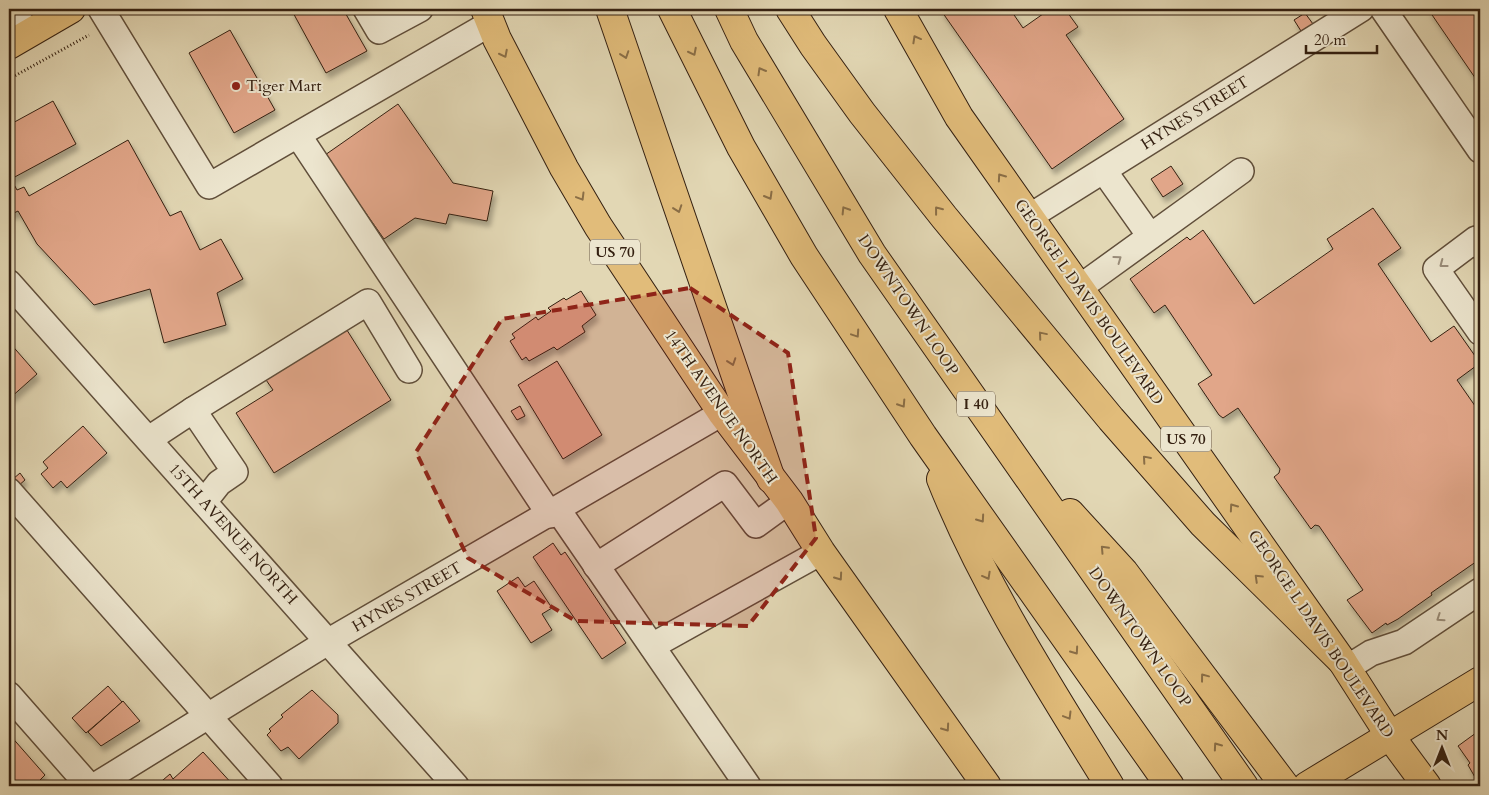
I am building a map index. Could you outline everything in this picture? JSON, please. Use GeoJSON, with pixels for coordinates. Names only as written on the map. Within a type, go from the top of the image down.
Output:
{"type":"FeatureCollection","features":[{"type":"Feature","properties":{"kind":"main road"},"geometry":{"type":"LineString","coordinates":[[18,39],[71,9]]}},
{"type":"Feature","properties":{"kind":"main road"},"geometry":{"type":"LineString","coordinates":[[610,9],[772,479]]}},
{"type":"Feature","properties":{"kind":"main road"},"geometry":{"type":"LineString","coordinates":[[672,9],[741,147],[804,256],[923,436],[1170,786]]}},
{"type":"Feature","properties":{"kind":"main road","name":"DOWNTOWN LOOP"},"geometry":{"type":"LineString","coordinates":[[729,9],[744,41],[872,254],[1244,786]]}},
{"type":"Feature","properties":{"kind":"main road"},"geometry":{"type":"LineString","coordinates":[[790,9],[812,45],[862,113],[950,224],[1105,412],[1203,524],[1344,664]]}},
{"type":"Feature","properties":{"kind":"main road","name":"GEORGE L DAVIS BOULEVARD"},"geometry":{"type":"LineString","coordinates":[[898,9],[959,117],[1344,664],[1390,736],[1427,786]]}},
{"type":"Feature","properties":{"kind":"main road","name":"14TH AVENUE NORTH"},"geometry":{"type":"LineString","coordinates":[[488,16],[564,168],[588,209],[722,413],[789,501],[821,552],[988,786]]}},
{"type":"Feature","properties":{"kind":"main road"},"geometry":{"type":"LineString","coordinates":[[996,433],[1124,572],[1285,786]]}},
{"type":"Feature","properties":{"kind":"main road"},"geometry":{"type":"LineString","coordinates":[[923,436],[961,529],[1014,624],[1110,786]]}},
{"type":"Feature","properties":{"kind":"main road"},"geometry":{"type":"LineString","coordinates":[[1307,786],[1480,681]]}},
{"type":"Feature","properties":{"kind":"street"},"geometry":{"type":"LineString","coordinates":[[14,9],[18,39]]}},
{"type":"Feature","properties":{"kind":"street"},"geometry":{"type":"LineString","coordinates":[[366,9],[379,32],[420,9]]}},
{"type":"Feature","properties":{"kind":"street","name":"HYNES STREET"},"geometry":{"type":"LineString","coordinates":[[1029,217],[1361,9]]}},
{"type":"Feature","properties":{"kind":"street"},"geometry":{"type":"LineString","coordinates":[[1383,9],[1480,150]]}},
{"type":"Feature","properties":{"kind":"street"},"geometry":{"type":"LineString","coordinates":[[105,16],[209,186],[298,135],[488,16]]}},
{"type":"Feature","properties":{"kind":"street"},"geometry":{"type":"LineString","coordinates":[[298,135],[554,512],[596,566],[748,786]]}},
{"type":"Feature","properties":{"kind":"street"},"geometry":{"type":"LineString","coordinates":[[1104,171],[1150,236]]}},
{"type":"Feature","properties":{"kind":"street"},"geometry":{"type":"LineString","coordinates":[[1079,288],[1240,171]]}},
{"type":"Feature","properties":{"kind":"street"},"geometry":{"type":"LineString","coordinates":[[1480,246],[1476,239],[1436,269],[1480,332]]}},
{"type":"Feature","properties":{"kind":"street","name":"15TH AVENUE NORTH"},"geometry":{"type":"LineString","coordinates":[[9,283],[456,786]]}},
{"type":"Feature","properties":{"kind":"street"},"geometry":{"type":"LineString","coordinates":[[148,439],[368,302],[409,370]]}},
{"type":"Feature","properties":{"kind":"street"},"geometry":{"type":"LineString","coordinates":[[193,410],[235,472],[219,483],[204,502]]}},
{"type":"Feature","properties":{"kind":"street","name":"HYNES STREET"},"geometry":{"type":"LineString","coordinates":[[94,786],[329,641],[722,413]]}},
{"type":"Feature","properties":{"kind":"street"},"geometry":{"type":"LineString","coordinates":[[596,566],[725,484],[756,525],[789,501]]}},
{"type":"Feature","properties":{"kind":"street"},"geometry":{"type":"LineString","coordinates":[[9,491],[270,786]]}},
{"type":"Feature","properties":{"kind":"street"},"geometry":{"type":"LineString","coordinates":[[652,646],[821,552]]}},
{"type":"Feature","properties":{"kind":"street"},"geometry":{"type":"LineString","coordinates":[[1344,664],[1404,642],[1480,591]]}},
{"type":"Feature","properties":{"kind":"street"},"geometry":{"type":"LineString","coordinates":[[9,695],[90,786]]}},
{"type":"Feature","properties":{"kind":"path"},"geometry":{"type":"LineString","coordinates":[[9,79],[105,16],[137,9]]}},
{"type":"Feature","properties":{"kind":"highlighted area"},"geometry":{"type":"Polygon","coordinates":[[[690,288],[788,353],[816,538],[748,626],[576,621],[468,558],[416,452],[502,319],[690,288]]]}},
{"type":"Feature","properties":{"kind":"building"},"geometry":{"type":"Polygon","coordinates":[[[291,9],[343,9],[367,51],[326,73],[291,9]]]}},
{"type":"Feature","properties":{"kind":"building"},"geometry":{"type":"Polygon","coordinates":[[[940,9],[1010,9],[1023,28],[1050,9],[1065,9],[1078,27],[1066,35],[1124,119],[1052,169],[940,9]]]}},
{"type":"Feature","properties":{"kind":"building"},"geometry":{"type":"Polygon","coordinates":[[[1428,9],[1480,9],[1480,85],[1428,9]]]}},
{"type":"Feature","properties":{"kind":"building"},"geometry":{"type":"Polygon","coordinates":[[[1305,13],[1313,24],[1301,31],[1294,20],[1305,13]]]}},
{"type":"Feature","properties":{"kind":"building"},"geometry":{"type":"Polygon","coordinates":[[[230,30],[275,110],[234,133],[189,53],[230,30]]]}},
{"type":"Feature","properties":{"kind":"building"},"geometry":{"type":"Polygon","coordinates":[[[53,101],[76,144],[11,179],[17,190],[24,187],[29,196],[128,140],[170,216],[181,211],[200,250],[221,239],[243,279],[217,293],[226,325],[164,343],[150,289],[94,305],[37,244],[18,211],[10,215],[9,125],[53,101]]]}},
{"type":"Feature","properties":{"kind":"building"},"geometry":{"type":"Polygon","coordinates":[[[398,104],[453,183],[493,191],[487,221],[449,214],[446,224],[415,218],[384,239],[325,155],[398,104]]]}},
{"type":"Feature","properties":{"kind":"building"},"geometry":{"type":"Polygon","coordinates":[[[1171,166],[1183,184],[1163,197],[1151,179],[1171,166]]]}},
{"type":"Feature","properties":{"kind":"building"},"geometry":{"type":"Polygon","coordinates":[[[1373,208],[1401,248],[1378,264],[1431,342],[1454,326],[1480,363],[1457,380],[1480,413],[1480,559],[1398,619],[1387,625],[1386,623],[1372,633],[1347,600],[1363,590],[1319,526],[1315,525],[1311,529],[1274,477],[1279,473],[1280,469],[1238,408],[1223,418],[1219,415],[1198,384],[1212,375],[1165,305],[1154,313],[1130,279],[1187,237],[1190,240],[1203,230],[1254,304],[1333,249],[1327,239],[1373,208]]]}},
{"type":"Feature","properties":{"kind":"building"},"geometry":{"type":"Polygon","coordinates":[[[581,291],[596,315],[582,326],[585,332],[557,350],[554,347],[529,361],[526,357],[522,360],[510,341],[515,338],[512,334],[536,317],[538,320],[551,311],[548,308],[564,298],[566,300],[581,291]]]}},
{"type":"Feature","properties":{"kind":"building"},"geometry":{"type":"Polygon","coordinates":[[[345,327],[391,400],[274,473],[236,413],[273,390],[264,377],[345,327]]]}},
{"type":"Feature","properties":{"kind":"building"},"geometry":{"type":"Polygon","coordinates":[[[9,342],[37,374],[9,399],[9,342]]]}},
{"type":"Feature","properties":{"kind":"building"},"geometry":{"type":"Polygon","coordinates":[[[557,361],[602,435],[563,459],[518,385],[557,361]]]}},
{"type":"Feature","properties":{"kind":"building"},"geometry":{"type":"Polygon","coordinates":[[[520,406],[525,416],[517,420],[511,411],[520,406]]]}},
{"type":"Feature","properties":{"kind":"building"},"geometry":{"type":"Polygon","coordinates":[[[83,426],[107,453],[67,488],[61,481],[53,488],[41,474],[48,468],[43,462],[83,426]]]}},
{"type":"Feature","properties":{"kind":"building"},"geometry":{"type":"Polygon","coordinates":[[[20,473],[25,480],[18,486],[13,479],[20,473]]]}},
{"type":"Feature","properties":{"kind":"building"},"geometry":{"type":"Polygon","coordinates":[[[553,543],[561,555],[565,552],[626,643],[602,659],[533,557],[553,543]]]}},
{"type":"Feature","properties":{"kind":"building"},"geometry":{"type":"Polygon","coordinates":[[[518,577],[525,587],[534,581],[552,608],[542,614],[552,630],[531,643],[497,591],[518,577]]]}},
{"type":"Feature","properties":{"kind":"building"},"geometry":{"type":"Polygon","coordinates":[[[108,686],[122,702],[86,733],[72,718],[108,686]]]}},
{"type":"Feature","properties":{"kind":"building"},"geometry":{"type":"Polygon","coordinates":[[[312,690],[338,715],[338,723],[299,759],[288,747],[281,751],[267,735],[271,731],[269,729],[283,717],[281,715],[312,690]]]}},
{"type":"Feature","properties":{"kind":"building"},"geometry":{"type":"Polygon","coordinates":[[[123,701],[140,721],[101,746],[88,732],[123,701]]]}},
{"type":"Feature","properties":{"kind":"building"},"geometry":{"type":"Polygon","coordinates":[[[1480,730],[1480,786],[1468,765],[1470,763],[1458,746],[1480,730]]]}},
{"type":"Feature","properties":{"kind":"building"},"geometry":{"type":"Polygon","coordinates":[[[9,734],[45,775],[36,784],[38,786],[9,786],[9,734]]]}},
{"type":"Feature","properties":{"kind":"building"},"geometry":{"type":"Polygon","coordinates":[[[203,752],[234,786],[156,786],[170,774],[173,779],[203,752]]]}},
{"type":"Feature","properties":{"kind":"place","name":"Tiger Mart"},"geometry":{"type":"Point","coordinates":[236,86]}}]}
